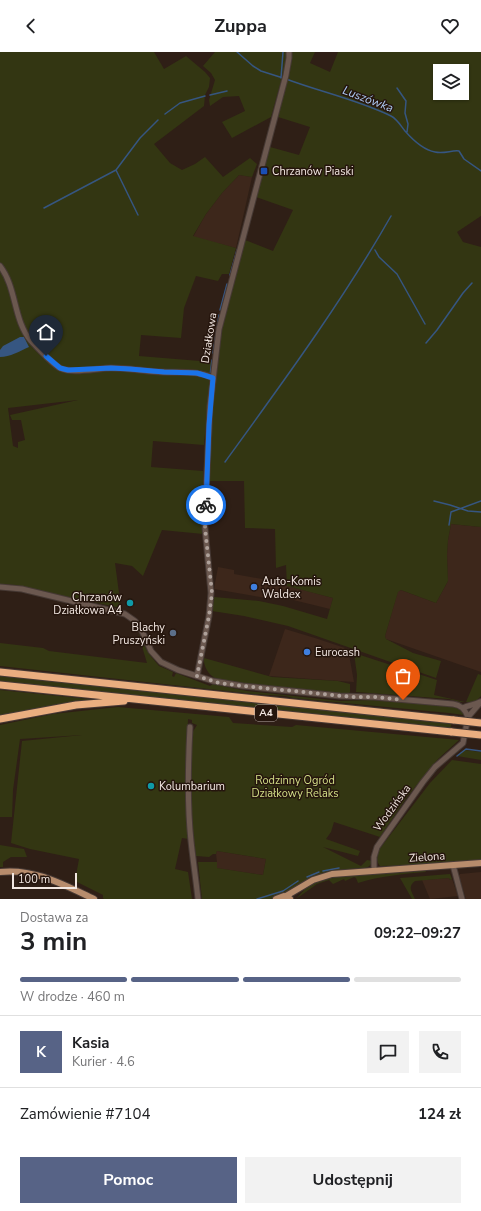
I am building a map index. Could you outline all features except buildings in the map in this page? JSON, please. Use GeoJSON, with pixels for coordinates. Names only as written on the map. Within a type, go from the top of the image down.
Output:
{"type":"FeatureCollection","features":[{"type":"Feature","properties":{"kind":"highway","name":"A4"},"geometry":{"type":"LineString","coordinates":[[0,672],[481,723]]}},
{"type":"Feature","properties":{"kind":"highway","name":"A4"},"geometry":{"type":"LineString","coordinates":[[0,685],[481,735]]}},
{"type":"Feature","properties":{"kind":"highway"},"geometry":{"type":"LineString","coordinates":[[0,719],[76,705],[101,702],[147,700]]}},
{"type":"Feature","properties":{"kind":"main road","name":"Zielona"},"geometry":{"type":"LineString","coordinates":[[374,871],[481,863]]}},
{"type":"Feature","properties":{"kind":"main road"},"geometry":{"type":"LineString","coordinates":[[0,872],[14,871],[38,875],[94,899]]}},
{"type":"Feature","properties":{"kind":"main road"},"geometry":{"type":"LineString","coordinates":[[276,899],[281,896],[290,898],[301,887],[324,875],[374,871]]}},
{"type":"Feature","properties":{"kind":"street","name":"Działkowa"},"geometry":{"type":"LineString","coordinates":[[197,676],[212,593],[205,528],[209,425],[213,378],[219,335],[224,310],[286,75],[289,52]]}},
{"type":"Feature","properties":{"kind":"street"},"geometry":{"type":"LineString","coordinates":[[0,266],[12,289],[25,333],[40,350],[58,366],[64,369],[75,370],[111,368],[197,373],[213,378]]}},
{"type":"Feature","properties":{"kind":"street"},"geometry":{"type":"LineString","coordinates":[[0,587],[22,589],[126,614],[135,621],[142,630],[151,651],[161,662],[178,670],[219,683],[346,697],[374,697],[446,703],[458,705],[463,708],[468,717],[481,702]]}},
{"type":"Feature","properties":{"kind":"street"},"geometry":{"type":"LineString","coordinates":[[463,708],[481,702]]}},
{"type":"Feature","properties":{"kind":"street","name":"Wodzińska"},"geometry":{"type":"LineString","coordinates":[[374,871],[376,847],[423,782],[438,764],[463,743],[468,717]]}},
{"type":"Feature","properties":{"kind":"street"},"geometry":{"type":"LineString","coordinates":[[190,727],[190,820],[198,899]]}},
{"type":"Feature","properties":{"kind":"street"},"geometry":{"type":"LineString","coordinates":[[453,865],[462,899]]}},
{"type":"Feature","properties":{"kind":"shaded area"},"geometry":{"type":"Polygon","coordinates":[[[239,175],[252,177],[236,248],[193,237],[206,214],[222,193],[239,175]]]}},
{"type":"Feature","properties":{"kind":"shaded area"},"geometry":{"type":"Polygon","coordinates":[[[451,524],[481,527],[481,672],[386,639],[385,636],[398,591],[401,590],[436,603],[448,581],[447,555],[451,524]]]}},
{"type":"Feature","properties":{"kind":"shaded area"},"geometry":{"type":"Polygon","coordinates":[[[218,567],[234,570],[234,574],[262,579],[333,598],[330,609],[273,595],[272,599],[214,589],[218,567]]]}},
{"type":"Feature","properties":{"kind":"shaded area"},"geometry":{"type":"Polygon","coordinates":[[[285,629],[348,649],[354,682],[269,676],[285,629]]]}},
{"type":"Feature","properties":{"kind":"shaded area"},"geometry":{"type":"Polygon","coordinates":[[[217,851],[266,859],[263,875],[216,868],[217,851]]]}},
{"type":"Feature","properties":{"kind":"shaded area"},"geometry":{"type":"Polygon","coordinates":[[[481,872],[481,899],[466,899],[459,876],[460,874],[481,872]]]}},
{"type":"Feature","properties":{"kind":"shaded area"},"geometry":{"type":"Polygon","coordinates":[[[449,878],[450,880],[452,879],[458,896],[430,899],[422,880],[449,878]]]}},
{"type":"Feature","properties":{"kind":"green space"},"geometry":{"type":"Polygon","coordinates":[[[0,52],[154,52],[164,69],[186,56],[210,78],[209,87],[205,95],[204,106],[154,144],[170,163],[182,170],[205,157],[223,177],[250,158],[257,164],[252,177],[239,175],[222,193],[206,214],[193,236],[236,248],[229,274],[222,274],[218,281],[196,276],[184,308],[181,338],[141,335],[139,356],[212,362],[209,374],[114,367],[67,368],[130,370],[210,377],[204,445],[153,441],[151,467],[203,471],[203,534],[162,530],[143,576],[132,566],[115,563],[121,608],[16,585],[0,584],[0,52]],[[78,400],[8,408],[13,446],[18,448],[18,442],[25,440],[21,420],[12,420],[10,415],[78,400]]]}},
{"type":"Feature","properties":{"kind":"green space"},"geometry":{"type":"Polygon","coordinates":[[[215,52],[286,52],[286,63],[271,117],[232,138],[222,122],[245,111],[239,96],[223,97],[210,106],[209,100],[215,80],[211,73],[203,66],[215,52]]]}},
{"type":"Feature","properties":{"kind":"green space"},"geometry":{"type":"Polygon","coordinates":[[[291,52],[315,52],[310,63],[330,72],[338,52],[481,52],[481,216],[457,232],[463,242],[481,247],[481,527],[451,524],[447,555],[448,581],[436,603],[401,590],[398,592],[385,636],[386,639],[413,653],[441,661],[436,678],[288,626],[244,616],[212,611],[214,597],[259,601],[283,606],[327,619],[333,598],[287,586],[286,565],[276,568],[275,529],[245,528],[244,481],[208,481],[213,403],[222,329],[245,240],[273,251],[293,210],[256,197],[270,147],[299,155],[310,127],[278,117],[291,65],[291,52]]]}},
{"type":"Feature","properties":{"kind":"green space"},"geometry":{"type":"Polygon","coordinates":[[[138,633],[149,654],[159,666],[173,672],[172,676],[174,677],[176,673],[210,686],[213,684],[247,691],[340,701],[371,700],[442,705],[455,707],[462,710],[464,715],[0,666],[0,643],[43,648],[49,651],[147,663],[138,633]]]}},
{"type":"Feature","properties":{"kind":"green space"},"geometry":{"type":"Polygon","coordinates":[[[354,653],[437,680],[434,695],[465,702],[449,699],[356,692],[357,675],[354,653]]]}},
{"type":"Feature","properties":{"kind":"green space"},"geometry":{"type":"Polygon","coordinates":[[[204,658],[272,677],[338,681],[350,684],[350,692],[348,694],[340,694],[220,680],[212,677],[206,670],[204,658]]]}},
{"type":"Feature","properties":{"kind":"green space"},"geometry":{"type":"Polygon","coordinates":[[[0,674],[452,722],[450,730],[0,682],[0,674]]]}},
{"type":"Feature","properties":{"kind":"green space"},"geometry":{"type":"Polygon","coordinates":[[[478,674],[481,675],[481,696],[475,702],[466,702],[478,674]]]}},
{"type":"Feature","properties":{"kind":"green space"},"geometry":{"type":"Polygon","coordinates":[[[0,690],[98,700],[52,705],[0,717],[0,690]]]}},
{"type":"Feature","properties":{"kind":"green space","name":"Rodzinny Ogród Działkowy Relaks"},"geometry":{"type":"Polygon","coordinates":[[[118,707],[229,717],[233,723],[292,727],[296,725],[459,740],[438,759],[407,797],[380,837],[334,822],[331,832],[326,839],[360,851],[358,856],[323,847],[361,866],[367,860],[372,861],[369,866],[365,868],[337,870],[316,875],[293,891],[279,895],[273,899],[202,899],[198,862],[217,862],[217,868],[263,875],[266,859],[217,851],[216,854],[209,857],[196,856],[192,814],[191,743],[192,733],[197,725],[192,723],[192,720],[188,719],[187,747],[189,839],[182,838],[175,869],[188,872],[192,899],[104,899],[103,895],[75,881],[79,859],[30,849],[11,843],[22,741],[82,735],[20,739],[13,790],[12,817],[0,817],[0,725],[53,714],[118,707]]]}},
{"type":"Feature","properties":{"kind":"green space"},"geometry":{"type":"Polygon","coordinates":[[[465,750],[481,752],[481,760],[457,756],[465,750]]]}},
{"type":"Feature","properties":{"kind":"green space"},"geometry":{"type":"Polygon","coordinates":[[[452,760],[481,764],[481,861],[433,865],[380,866],[377,859],[380,847],[430,783],[452,760]]]}},
{"type":"Feature","properties":{"kind":"green space"},"geometry":{"type":"Polygon","coordinates":[[[0,845],[24,849],[27,857],[11,857],[3,862],[3,867],[0,867],[0,845]]]}},
{"type":"Feature","properties":{"kind":"green space"},"geometry":{"type":"Polygon","coordinates":[[[425,870],[426,872],[383,877],[358,883],[354,877],[345,881],[344,879],[333,884],[329,880],[317,884],[296,899],[312,883],[332,876],[425,870]]]}},
{"type":"Feature","properties":{"kind":"green space"},"geometry":{"type":"Polygon","coordinates":[[[450,874],[452,879],[450,880],[449,878],[415,881],[411,887],[415,899],[412,899],[400,878],[450,874]]]}},
{"type":"Feature","properties":{"kind":"water"},"geometry":{"type":"Polygon","coordinates":[[[20,337],[24,337],[29,347],[11,355],[0,357],[0,350],[3,346],[20,337]]]}},
{"type":"Feature","properties":{"kind":"waterway"},"geometry":{"type":"LineString","coordinates":[[237,52],[261,71],[283,78]]}},
{"type":"Feature","properties":{"kind":"waterway","name":"Luszówka"},"geometry":{"type":"LineString","coordinates":[[281,78],[283,52]]}},
{"type":"Feature","properties":{"kind":"waterway","name":"Luszówka"},"geometry":{"type":"LineString","coordinates":[[286,79],[366,105],[391,116],[418,144],[431,151],[459,151],[464,159],[481,171]]}},
{"type":"Feature","properties":{"kind":"waterway"},"geometry":{"type":"LineString","coordinates":[[397,88],[406,101],[405,113],[408,124],[407,132]]}},
{"type":"Feature","properties":{"kind":"waterway"},"geometry":{"type":"LineString","coordinates":[[210,95],[227,91]]}},
{"type":"Feature","properties":{"kind":"waterway"},"geometry":{"type":"LineString","coordinates":[[165,114],[180,103],[205,96]]}},
{"type":"Feature","properties":{"kind":"waterway"},"geometry":{"type":"LineString","coordinates":[[44,208],[116,170],[140,138],[158,120]]}},
{"type":"Feature","properties":{"kind":"waterway"},"geometry":{"type":"LineString","coordinates":[[116,170],[138,215]]}},
{"type":"Feature","properties":{"kind":"waterway"},"geometry":{"type":"LineString","coordinates":[[225,462],[332,311],[391,216]]}},
{"type":"Feature","properties":{"kind":"waterway"},"geometry":{"type":"LineString","coordinates":[[230,275],[237,250]]}},
{"type":"Feature","properties":{"kind":"waterway"},"geometry":{"type":"LineString","coordinates":[[375,250],[379,257],[397,274],[425,324]]}},
{"type":"Feature","properties":{"kind":"waterway"},"geometry":{"type":"LineString","coordinates":[[426,343],[472,283]]}},
{"type":"Feature","properties":{"kind":"waterway"},"geometry":{"type":"LineString","coordinates":[[220,310],[227,284]]}},
{"type":"Feature","properties":{"kind":"waterway"},"geometry":{"type":"LineString","coordinates":[[213,353],[219,315]]}},
{"type":"Feature","properties":{"kind":"waterway"},"geometry":{"type":"LineString","coordinates":[[31,337],[45,333]]}},
{"type":"Feature","properties":{"kind":"waterway"},"geometry":{"type":"LineString","coordinates":[[210,375],[212,360]]}},
{"type":"Feature","properties":{"kind":"waterway"},"geometry":{"type":"LineString","coordinates":[[434,501],[468,511],[481,512]]}},
{"type":"Feature","properties":{"kind":"waterway"},"geometry":{"type":"LineString","coordinates":[[449,525],[451,512],[481,501]]}},
{"type":"Feature","properties":{"kind":"waterway"},"geometry":{"type":"LineString","coordinates":[[457,756],[466,749],[481,751]]}},
{"type":"Feature","properties":{"kind":"waterway"},"geometry":{"type":"LineString","coordinates":[[323,871],[339,868]]}},
{"type":"Feature","properties":{"kind":"waterway"},"geometry":{"type":"LineString","coordinates":[[307,877],[319,872]]}},
{"type":"Feature","properties":{"kind":"waterway"},"geometry":{"type":"LineString","coordinates":[[257,899],[283,891],[298,881]]}},
{"type":"Feature","properties":{"kind":"way so far"},"geometry":{"type":"LineString","coordinates":[[206,505],[205,528],[212,593],[197,676],[219,683],[243,686],[353,697],[374,697],[403,700]]}},
{"type":"Feature","properties":{"kind":"place","name":"Chrzanów Piaski"},"geometry":{"type":"Point","coordinates":[264,171]}},
{"type":"Feature","properties":{"kind":"place","name":"Auto-Komis Waldex"},"geometry":{"type":"Point","coordinates":[254,587]}},
{"type":"Feature","properties":{"kind":"place","name":"Chrzanów Działkowa A4"},"geometry":{"type":"Point","coordinates":[130,603]}},
{"type":"Feature","properties":{"kind":"place","name":"Blachy Pruszyński"},"geometry":{"type":"Point","coordinates":[173,633]}},
{"type":"Feature","properties":{"kind":"place","name":"Eurocash"},"geometry":{"type":"Point","coordinates":[307,652]}},
{"type":"Feature","properties":{"kind":"place","name":"Kolumbarium"},"geometry":{"type":"Point","coordinates":[151,786]}},
{"type":"Feature","properties":{"kind":"route"},"geometry":{"type":"LineString","coordinates":[[46,356],[60,368],[68,370],[111,368],[130,369],[197,373],[213,378],[209,425],[206,505]]}}]}
